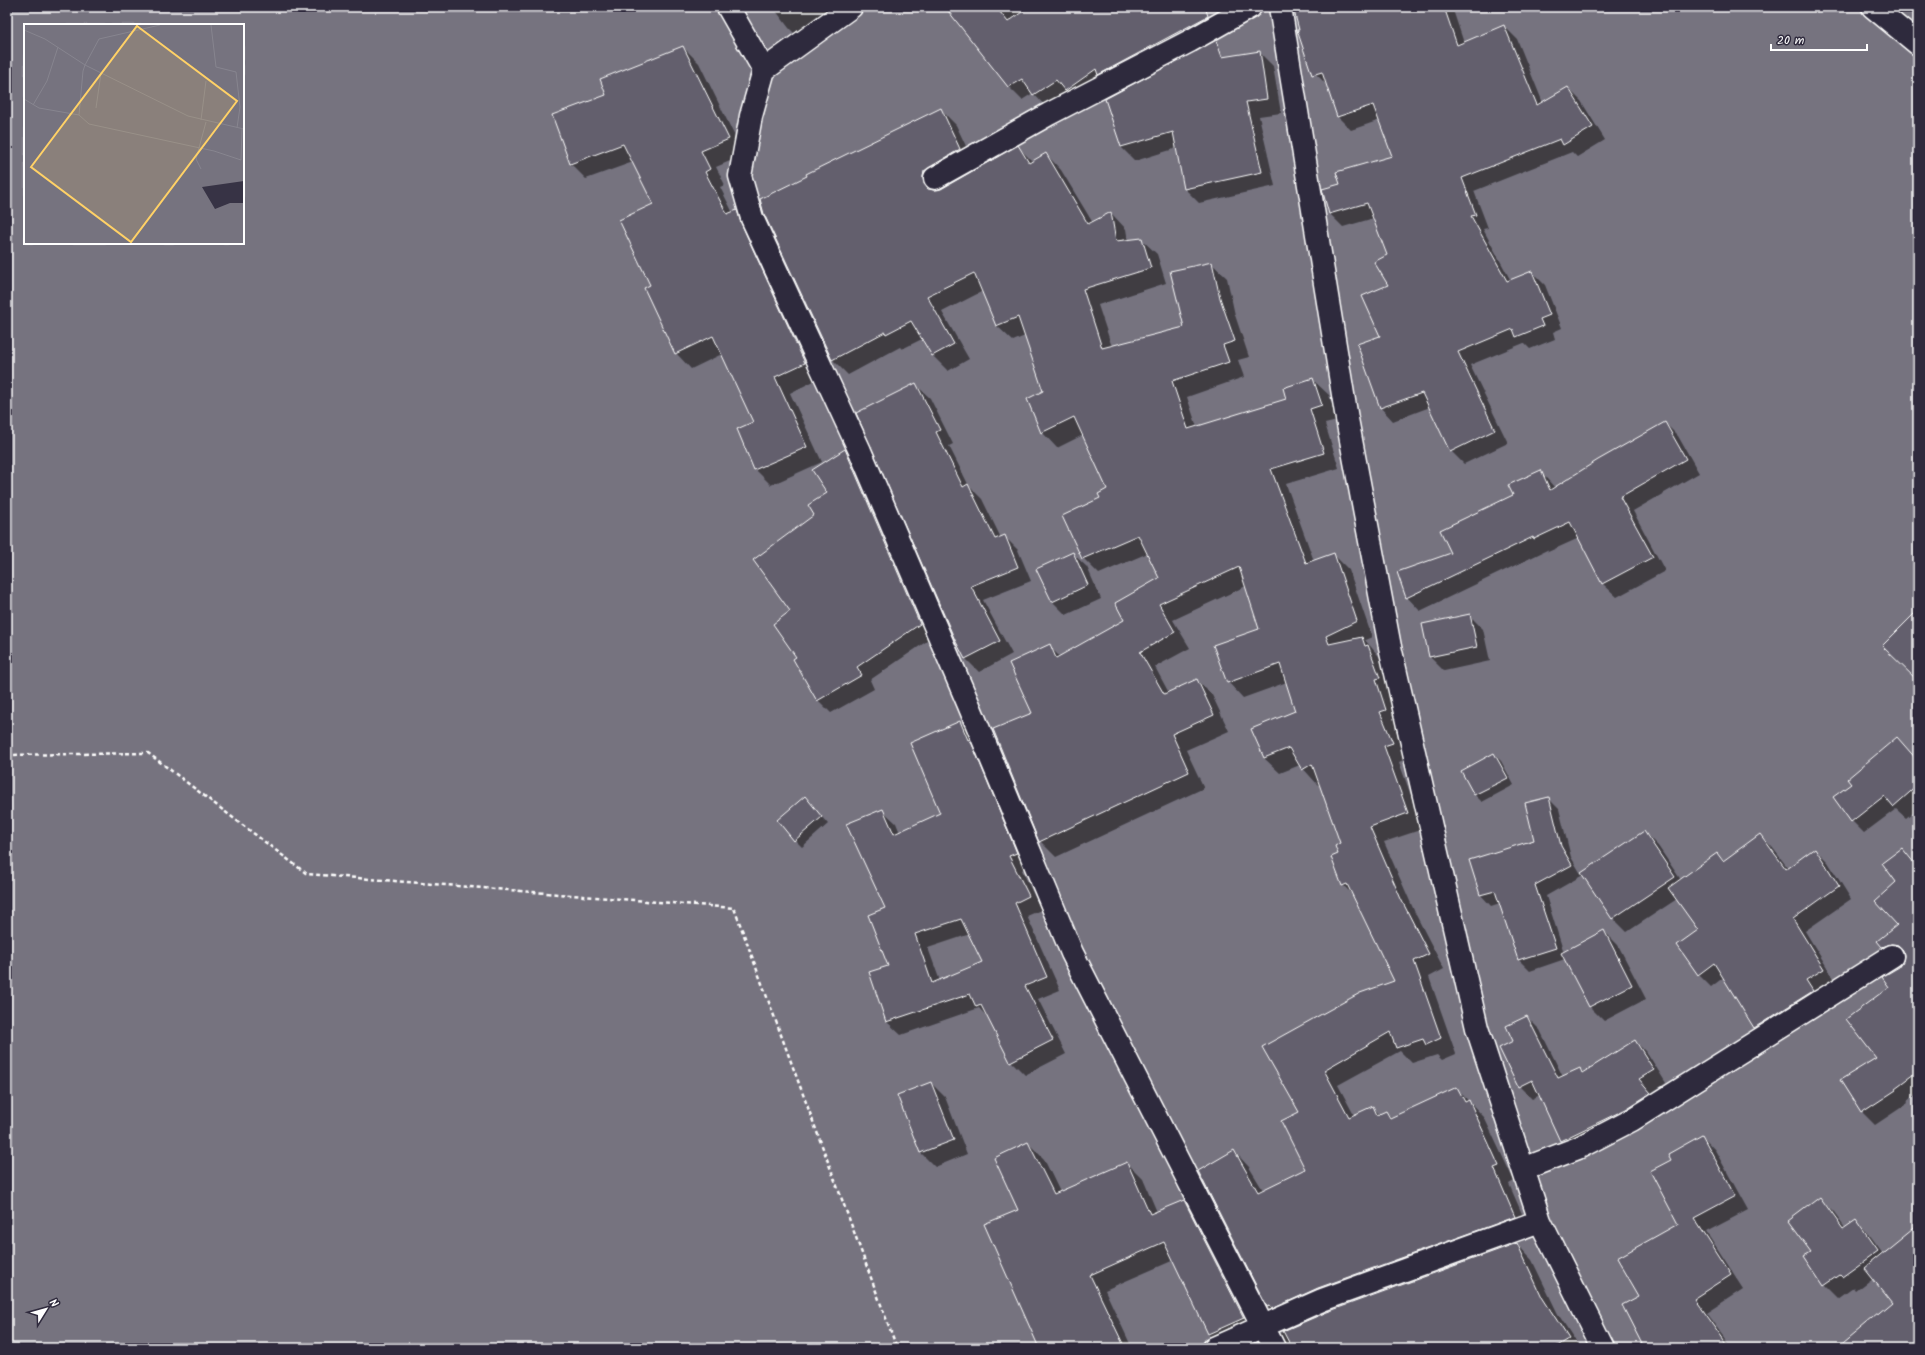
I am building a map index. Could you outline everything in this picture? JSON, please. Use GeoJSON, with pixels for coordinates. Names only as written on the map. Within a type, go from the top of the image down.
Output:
{"type":"FeatureCollection","features":[{"type":"Feature","properties":{"kind":"street"},"geometry":{"type":"LineString","coordinates":[[728,7],[764,70]]}},
{"type":"Feature","properties":{"kind":"street"},"geometry":{"type":"LineString","coordinates":[[851,7],[764,70],[751,116],[740,176],[752,218],[860,452],[968,703],[1072,953],[1274,1348]]}},
{"type":"Feature","properties":{"kind":"street"},"geometry":{"type":"LineString","coordinates":[[935,178],[1049,114],[1190,41],[1250,7]]}},
{"type":"Feature","properties":{"kind":"street"},"geometry":{"type":"LineString","coordinates":[[1280,7],[1348,419],[1390,647],[1477,1028],[1540,1221],[1603,1348]]}},
{"type":"Feature","properties":{"kind":"street"},"geometry":{"type":"LineString","coordinates":[[1873,7],[1918,44]]}},
{"type":"Feature","properties":{"kind":"street"},"geometry":{"type":"LineString","coordinates":[[1523,1169],[1578,1148],[1632,1120],[1892,956]]}},
{"type":"Feature","properties":{"kind":"street"},"geometry":{"type":"LineString","coordinates":[[1214,1348],[1322,1300],[1540,1221]]}},
{"type":"Feature","properties":{"kind":"path"},"geometry":{"type":"LineString","coordinates":[[7,755],[148,753],[307,874],[734,908],[897,1348]]}},
{"type":"Feature","properties":{"kind":"shaded area"},"geometry":{"type":"Polygon","coordinates":[[[7,7],[1918,7],[1918,1348],[7,1348],[7,7]]]}},
{"type":"Feature","properties":{"kind":"building"},"geometry":{"type":"Polygon","coordinates":[[[945,7],[996,7],[1008,22],[1029,7],[1205,7],[1208,16],[1098,75],[1096,69],[1065,91],[1056,80],[1033,95],[1022,79],[1008,87],[945,7]]]}},
{"type":"Feature","properties":{"kind":"building"},"geometry":{"type":"Polygon","coordinates":[[[1293,7],[1444,7],[1457,45],[1504,25],[1537,105],[1568,87],[1593,127],[1563,145],[1560,139],[1462,178],[1476,215],[1471,216],[1507,281],[1532,271],[1550,315],[1540,319],[1543,326],[1516,337],[1513,329],[1458,352],[1495,430],[1450,452],[1422,393],[1380,408],[1357,344],[1380,336],[1362,296],[1388,285],[1374,262],[1387,255],[1367,203],[1329,214],[1322,189],[1340,184],[1336,172],[1392,156],[1373,105],[1337,117],[1322,72],[1312,75],[1297,30],[1299,30],[1293,7]]]}},
{"type":"Feature","properties":{"kind":"building"},"geometry":{"type":"Polygon","coordinates":[[[1216,40],[1222,57],[1260,51],[1267,99],[1246,102],[1262,172],[1184,189],[1173,132],[1121,147],[1105,99],[1216,40]]]}},
{"type":"Feature","properties":{"kind":"building"},"geometry":{"type":"Polygon","coordinates":[[[683,46],[729,139],[701,151],[710,169],[705,172],[727,214],[737,210],[741,223],[805,363],[775,377],[807,447],[754,470],[737,429],[753,422],[713,336],[675,354],[644,288],[650,285],[619,220],[653,204],[623,144],[570,164],[552,115],[606,95],[600,79],[683,46]]]}},
{"type":"Feature","properties":{"kind":"building"},"geometry":{"type":"Polygon","coordinates":[[[941,108],[960,149],[924,171],[924,184],[928,189],[941,189],[1018,145],[1029,163],[1046,153],[1088,224],[1111,212],[1116,241],[1142,238],[1151,268],[1083,289],[1102,348],[1184,327],[1170,271],[1212,262],[1220,298],[1235,341],[1223,345],[1229,362],[1172,381],[1188,429],[1286,399],[1283,388],[1313,378],[1322,405],[1310,409],[1324,453],[1271,469],[1306,563],[1334,553],[1357,621],[1326,636],[1329,644],[1362,637],[1365,646],[1368,645],[1380,678],[1376,679],[1386,710],[1380,712],[1393,743],[1384,746],[1408,813],[1370,827],[1401,899],[1429,954],[1414,961],[1441,1038],[1426,1045],[1423,1039],[1396,1048],[1390,1032],[1324,1070],[1349,1117],[1373,1106],[1377,1115],[1386,1111],[1390,1118],[1457,1087],[1465,1102],[1469,1100],[1499,1166],[1494,1168],[1515,1217],[1318,1288],[1272,1309],[1270,1306],[1267,1307],[1198,1171],[1234,1150],[1258,1192],[1305,1169],[1281,1121],[1299,1112],[1262,1047],[1360,993],[1394,981],[1347,884],[1342,886],[1331,857],[1338,854],[1335,846],[1340,843],[1312,764],[1302,770],[1289,748],[1264,758],[1251,729],[1295,711],[1280,664],[1227,683],[1213,645],[1259,629],[1239,567],[1159,604],[1175,632],[1140,652],[1164,694],[1197,679],[1214,715],[1172,734],[1189,772],[1039,842],[993,729],[1032,713],[1009,663],[1050,644],[1056,658],[1124,620],[1115,603],[1159,578],[1138,535],[1082,559],[1062,516],[1100,498],[1098,494],[1107,489],[1074,417],[1041,433],[1027,399],[1043,391],[1018,317],[996,326],[974,273],[927,296],[954,344],[932,356],[911,321],[886,334],[885,332],[832,360],[764,214],[760,199],[807,176],[806,174],[941,108]]]}},
{"type":"Feature","properties":{"kind":"building"},"geometry":{"type":"Polygon","coordinates":[[[916,383],[940,430],[936,432],[963,487],[968,484],[995,539],[1005,535],[1018,567],[971,586],[1000,641],[965,659],[955,640],[856,413],[916,383]]]}},
{"type":"Feature","properties":{"kind":"building"},"geometry":{"type":"Polygon","coordinates":[[[1665,422],[1686,459],[1620,497],[1653,557],[1602,584],[1570,522],[1534,539],[1533,537],[1406,598],[1397,572],[1451,553],[1440,530],[1513,495],[1508,485],[1541,470],[1550,490],[1598,460],[1665,422]]]}},
{"type":"Feature","properties":{"kind":"building"},"geometry":{"type":"Polygon","coordinates":[[[845,449],[920,624],[857,667],[862,675],[817,701],[793,659],[796,657],[773,624],[790,611],[753,560],[814,515],[808,505],[827,493],[812,470],[845,449]]]}},
{"type":"Feature","properties":{"kind":"building"},"geometry":{"type":"Polygon","coordinates":[[[1073,552],[1088,585],[1052,602],[1036,569],[1073,552]]]}},
{"type":"Feature","properties":{"kind":"building"},"geometry":{"type":"Polygon","coordinates":[[[1918,610],[1918,681],[1882,646],[1918,610]]]}},
{"type":"Feature","properties":{"kind":"building"},"geometry":{"type":"Polygon","coordinates":[[[1470,614],[1477,647],[1429,657],[1422,624],[1470,614]]]}},
{"type":"Feature","properties":{"kind":"building"},"geometry":{"type":"Polygon","coordinates":[[[960,721],[968,740],[970,739],[1017,853],[1009,856],[1029,896],[1015,903],[1047,977],[1025,986],[1053,1040],[1010,1062],[981,1005],[976,1007],[970,994],[886,1022],[869,972],[888,966],[868,915],[885,908],[846,824],[883,809],[894,834],[940,813],[910,743],[960,721]],[[961,919],[915,934],[932,983],[982,962],[961,919]]]}},
{"type":"Feature","properties":{"kind":"building"},"geometry":{"type":"Polygon","coordinates":[[[1897,737],[1918,761],[1918,785],[1893,807],[1884,796],[1851,822],[1833,797],[1851,784],[1847,779],[1897,737]]]}},
{"type":"Feature","properties":{"kind":"building"},"geometry":{"type":"Polygon","coordinates":[[[1494,753],[1508,778],[1474,795],[1461,771],[1494,753]]]}},
{"type":"Feature","properties":{"kind":"building"},"geometry":{"type":"Polygon","coordinates":[[[805,796],[822,817],[794,841],[777,820],[805,796]]]}},
{"type":"Feature","properties":{"kind":"building"},"geometry":{"type":"Polygon","coordinates":[[[1549,797],[1561,846],[1572,865],[1535,885],[1556,948],[1518,960],[1495,891],[1480,895],[1469,860],[1534,840],[1525,803],[1549,797]]]}},
{"type":"Feature","properties":{"kind":"building"},"geometry":{"type":"Polygon","coordinates":[[[1644,831],[1675,877],[1612,919],[1581,873],[1644,831]]]}},
{"type":"Feature","properties":{"kind":"building"},"geometry":{"type":"Polygon","coordinates":[[[1760,834],[1786,869],[1815,848],[1839,886],[1793,919],[1824,969],[1806,980],[1813,991],[1754,1028],[1714,963],[1698,975],[1677,945],[1698,930],[1668,888],[1717,853],[1723,861],[1760,834]]]}},
{"type":"Feature","properties":{"kind":"building"},"geometry":{"type":"Polygon","coordinates":[[[1902,848],[1915,864],[1918,862],[1918,1071],[1895,1088],[1896,1090],[1861,1113],[1840,1080],[1876,1058],[1846,1019],[1889,987],[1882,977],[1899,967],[1903,961],[1903,950],[1898,945],[1891,944],[1882,947],[1877,941],[1897,925],[1875,901],[1896,882],[1882,863],[1902,848]]]}},
{"type":"Feature","properties":{"kind":"building"},"geometry":{"type":"Polygon","coordinates":[[[1604,930],[1632,985],[1589,1007],[1561,953],[1604,930]]]}},
{"type":"Feature","properties":{"kind":"building"},"geometry":{"type":"Polygon","coordinates":[[[1527,1016],[1558,1078],[1580,1068],[1582,1073],[1635,1040],[1654,1070],[1639,1079],[1651,1093],[1626,1109],[1560,1141],[1532,1080],[1518,1087],[1499,1048],[1513,1041],[1506,1026],[1527,1016]]]}},
{"type":"Feature","properties":{"kind":"building"},"geometry":{"type":"Polygon","coordinates":[[[931,1082],[954,1140],[920,1153],[897,1095],[931,1082]]]}},
{"type":"Feature","properties":{"kind":"building"},"geometry":{"type":"Polygon","coordinates":[[[1702,1135],[1735,1196],[1694,1218],[1731,1275],[1694,1299],[1729,1348],[1644,1348],[1622,1305],[1639,1296],[1617,1258],[1678,1224],[1650,1171],[1671,1160],[1668,1154],[1702,1135]]]}},
{"type":"Feature","properties":{"kind":"building"},"geometry":{"type":"Polygon","coordinates":[[[1028,1142],[1054,1194],[1127,1162],[1150,1214],[1184,1200],[1244,1318],[1208,1334],[1164,1242],[1090,1275],[1125,1348],[1039,1348],[984,1224],[1018,1210],[994,1158],[1028,1142]]]}},
{"type":"Feature","properties":{"kind":"building"},"geometry":{"type":"Polygon","coordinates":[[[1820,1197],[1843,1229],[1856,1220],[1878,1251],[1842,1277],[1840,1275],[1824,1286],[1804,1256],[1811,1252],[1788,1221],[1820,1197]]]}},
{"type":"Feature","properties":{"kind":"building"},"geometry":{"type":"Polygon","coordinates":[[[1918,1224],[1918,1348],[1836,1348],[1891,1302],[1864,1268],[1918,1224]]]}},
{"type":"Feature","properties":{"kind":"building"},"geometry":{"type":"Polygon","coordinates":[[[1517,1243],[1542,1297],[1569,1339],[1554,1348],[1292,1348],[1283,1331],[1327,1312],[1517,1243]]]}}]}
